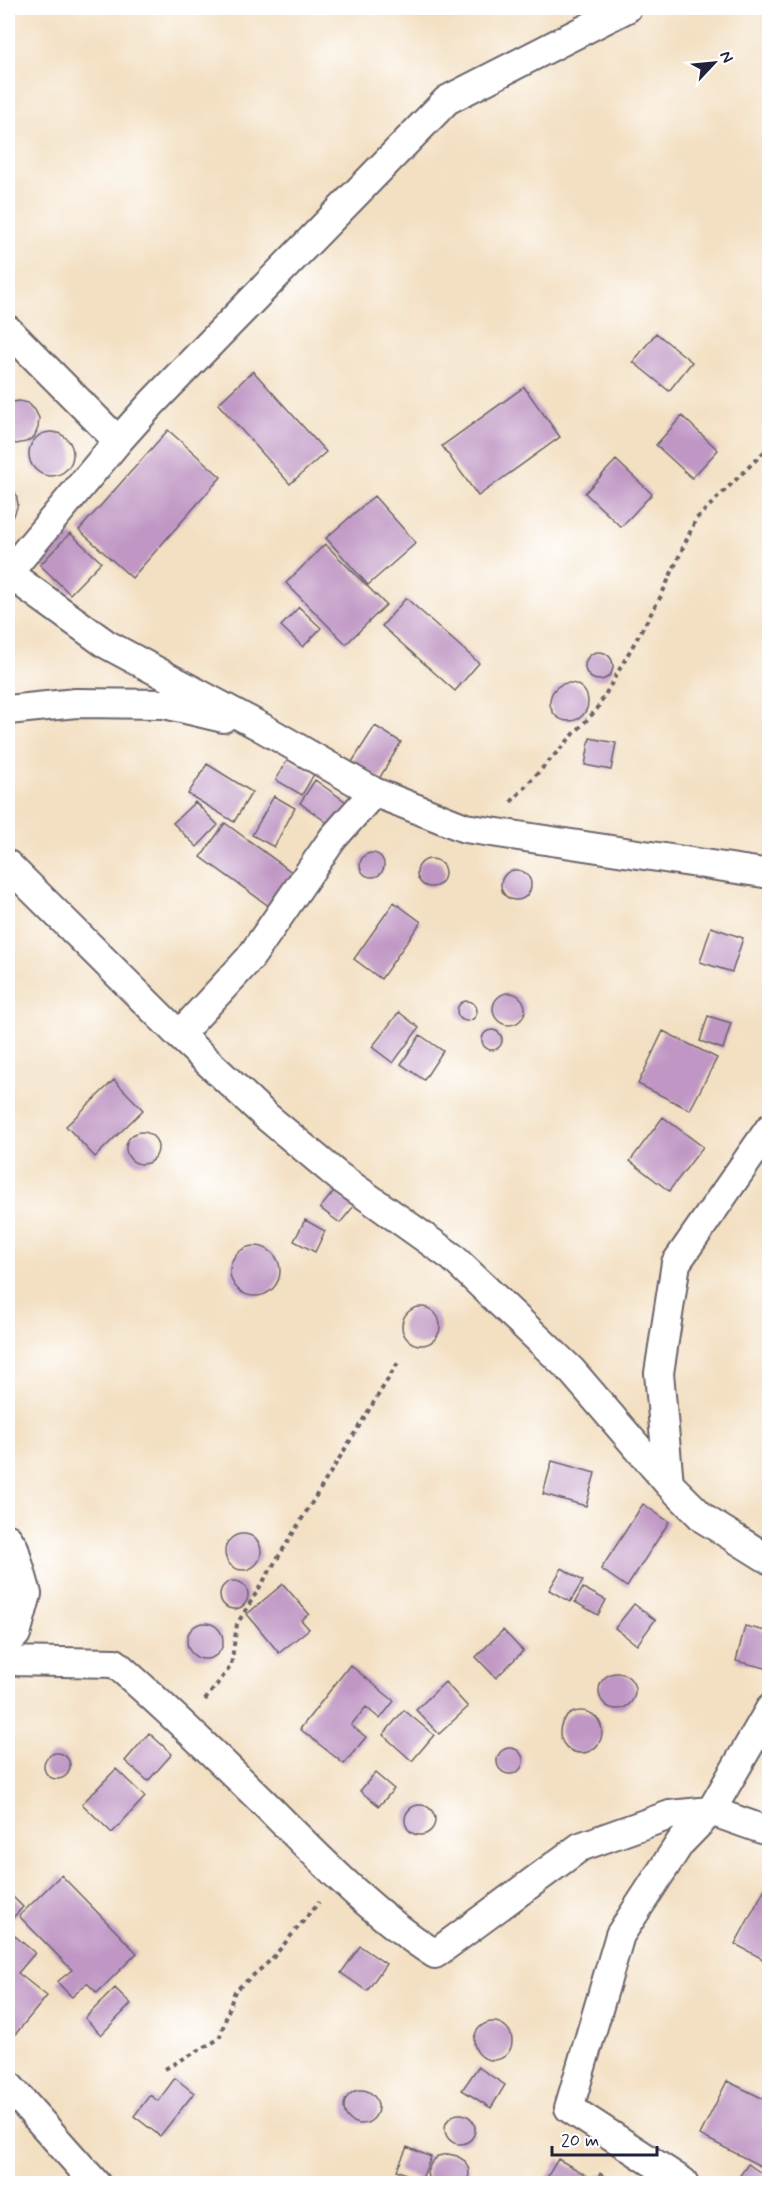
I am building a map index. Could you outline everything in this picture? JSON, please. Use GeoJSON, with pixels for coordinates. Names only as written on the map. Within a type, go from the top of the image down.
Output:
{"type":"FeatureCollection","features":[{"type":"Feature","properties":{"kind":"street"},"geometry":{"type":"LineString","coordinates":[[627,8],[447,100],[279,271],[118,441],[8,573],[106,644],[261,727],[374,792],[465,828],[770,874]]}},
{"type":"Feature","properties":{"kind":"street"},"geometry":{"type":"LineString","coordinates":[[8,330],[118,441]]}},
{"type":"Feature","properties":{"kind":"street"},"geometry":{"type":"LineString","coordinates":[[8,711],[76,703],[164,705],[261,727]]}},
{"type":"Feature","properties":{"kind":"street"},"geometry":{"type":"LineString","coordinates":[[179,1035],[250,958],[333,838],[374,792]]}},
{"type":"Feature","properties":{"kind":"street"},"geometry":{"type":"LineString","coordinates":[[8,865],[179,1035],[266,1116],[338,1176],[452,1257],[571,1370],[669,1484],[704,1519],[770,1560]]}},
{"type":"Feature","properties":{"kind":"street"},"geometry":{"type":"LineString","coordinates":[[669,1484],[659,1373],[676,1263],[770,1128]]}},
{"type":"Feature","properties":{"kind":"street"},"geometry":{"type":"LineString","coordinates":[[8,1539],[14,1548],[27,1594],[16,1634],[8,1641]]}},
{"type":"Feature","properties":{"kind":"street"},"geometry":{"type":"LineString","coordinates":[[8,1660],[115,1663],[185,1725],[339,1878],[408,1937],[435,1954],[580,1847],[670,1815],[711,1811],[770,1832]]}},
{"type":"Feature","properties":{"kind":"street"},"geometry":{"type":"LineString","coordinates":[[683,2182],[569,2108],[620,1935],[680,1843],[711,1811],[770,1709]]}},
{"type":"Feature","properties":{"kind":"street"},"geometry":{"type":"LineString","coordinates":[[8,2085],[96,2184]]}},
{"type":"Feature","properties":{"kind":"path"},"geometry":{"type":"LineString","coordinates":[[510,803],[597,709],[661,596],[696,519],[770,446]]}},
{"type":"Feature","properties":{"kind":"path"},"geometry":{"type":"LineString","coordinates":[[185,1725],[231,1666],[237,1624],[398,1363]]}},
{"type":"Feature","properties":{"kind":"path"},"geometry":{"type":"LineString","coordinates":[[165,2069],[219,2039],[235,1991],[271,1960],[339,1878]]}},
{"type":"Feature","properties":{"kind":"building"},"geometry":{"type":"Polygon","coordinates":[[[656,333],[692,362],[669,391],[633,362],[656,333]]]}},
{"type":"Feature","properties":{"kind":"building"},"geometry":{"type":"Polygon","coordinates":[[[253,371],[326,452],[290,484],[218,404],[253,371]]]}},
{"type":"Feature","properties":{"kind":"building"},"geometry":{"type":"Polygon","coordinates":[[[524,387],[560,437],[478,496],[442,446],[524,387]]]}},
{"type":"Feature","properties":{"kind":"building"},"geometry":{"type":"Polygon","coordinates":[[[19,401],[28,403],[39,418],[34,437],[16,444],[8,441],[8,403],[19,401]]]}},
{"type":"Feature","properties":{"kind":"building"},"geometry":{"type":"Polygon","coordinates":[[[682,416],[718,450],[692,478],[656,445],[682,416]]]}},
{"type":"Feature","properties":{"kind":"building"},"geometry":{"type":"Polygon","coordinates":[[[168,430],[221,477],[132,578],[79,530],[168,430]]]}},
{"type":"Feature","properties":{"kind":"building"},"geometry":{"type":"Polygon","coordinates":[[[51,432],[67,438],[73,454],[67,470],[51,476],[35,470],[29,454],[35,438],[51,432]]]}},
{"type":"Feature","properties":{"kind":"building"},"geometry":{"type":"Polygon","coordinates":[[[616,460],[652,494],[621,527],[585,493],[616,460]]]}},
{"type":"Feature","properties":{"kind":"building"},"geometry":{"type":"Polygon","coordinates":[[[8,484],[16,494],[18,504],[8,522],[8,484]]]}},
{"type":"Feature","properties":{"kind":"building"},"geometry":{"type":"Polygon","coordinates":[[[374,496],[416,543],[368,585],[326,538],[374,496]]]}},
{"type":"Feature","properties":{"kind":"building"},"geometry":{"type":"Polygon","coordinates":[[[70,533],[101,562],[70,594],[40,565],[70,533]]]}},
{"type":"Feature","properties":{"kind":"building"},"geometry":{"type":"Polygon","coordinates":[[[325,544],[386,605],[346,644],[286,583],[325,544]]]}},
{"type":"Feature","properties":{"kind":"building"},"geometry":{"type":"Polygon","coordinates":[[[406,598],[479,663],[455,691],[382,626],[406,598]]]}},
{"type":"Feature","properties":{"kind":"building"},"geometry":{"type":"Polygon","coordinates":[[[299,607],[321,628],[303,647],[281,626],[299,607]]]}},
{"type":"Feature","properties":{"kind":"building"},"geometry":{"type":"Polygon","coordinates":[[[599,652],[609,656],[613,666],[609,676],[599,680],[589,676],[585,666],[589,656],[599,652]]]}},
{"type":"Feature","properties":{"kind":"building"},"geometry":{"type":"Polygon","coordinates":[[[569,683],[582,689],[588,702],[582,715],[569,721],[556,715],[550,702],[556,689],[569,683]]]}},
{"type":"Feature","properties":{"kind":"building"},"geometry":{"type":"Polygon","coordinates":[[[375,726],[401,742],[379,779],[352,762],[375,726]]]}},
{"type":"Feature","properties":{"kind":"building"},"geometry":{"type":"Polygon","coordinates":[[[590,738],[616,743],[611,770],[585,765],[590,738]]]}},
{"type":"Feature","properties":{"kind":"building"},"geometry":{"type":"Polygon","coordinates":[[[288,759],[314,774],[302,795],[276,780],[288,759]]]}},
{"type":"Feature","properties":{"kind":"building"},"geometry":{"type":"Polygon","coordinates":[[[207,764],[252,792],[234,822],[188,794],[207,764]]]}},
{"type":"Feature","properties":{"kind":"building"},"geometry":{"type":"Polygon","coordinates":[[[315,780],[349,804],[333,827],[300,803],[315,780]]]}},
{"type":"Feature","properties":{"kind":"building"},"geometry":{"type":"Polygon","coordinates":[[[274,796],[295,808],[274,847],[252,835],[274,796]]]}},
{"type":"Feature","properties":{"kind":"building"},"geometry":{"type":"Polygon","coordinates":[[[195,802],[218,825],[197,847],[173,823],[195,802]]]}},
{"type":"Feature","properties":{"kind":"building"},"geometry":{"type":"Polygon","coordinates":[[[225,823],[297,876],[273,909],[201,857],[225,823]]]}},
{"type":"Feature","properties":{"kind":"building"},"geometry":{"type":"Polygon","coordinates":[[[372,853],[381,856],[384,865],[381,874],[372,877],[363,874],[360,865],[363,856],[372,853]]]}},
{"type":"Feature","properties":{"kind":"building"},"geometry":{"type":"Polygon","coordinates":[[[431,859],[441,863],[445,873],[441,883],[431,887],[421,883],[417,873],[421,863],[431,859]]]}},
{"type":"Feature","properties":{"kind":"building"},"geometry":{"type":"Polygon","coordinates":[[[516,870],[527,874],[531,885],[527,896],[516,900],[505,896],[501,885],[505,874],[516,870]]]}},
{"type":"Feature","properties":{"kind":"building"},"geometry":{"type":"Polygon","coordinates":[[[394,902],[421,922],[381,979],[354,959],[394,902]]]}},
{"type":"Feature","properties":{"kind":"building"},"geometry":{"type":"Polygon","coordinates":[[[711,927],[743,938],[732,972],[700,962],[711,927]]]}},
{"type":"Feature","properties":{"kind":"building"},"geometry":{"type":"Polygon","coordinates":[[[509,993],[520,998],[525,1009],[520,1020],[509,1025],[498,1020],[493,1009],[498,998],[509,993]]]}},
{"type":"Feature","properties":{"kind":"building"},"geometry":{"type":"Polygon","coordinates":[[[467,1001],[474,1004],[477,1011],[474,1018],[467,1021],[460,1018],[457,1011],[460,1004],[467,1001]]]}},
{"type":"Feature","properties":{"kind":"building"},"geometry":{"type":"Polygon","coordinates":[[[399,1012],[419,1028],[393,1063],[372,1047],[399,1012]]]}},
{"type":"Feature","properties":{"kind":"building"},"geometry":{"type":"Polygon","coordinates":[[[708,1016],[731,1023],[723,1049],[700,1041],[708,1016]]]}},
{"type":"Feature","properties":{"kind":"building"},"geometry":{"type":"Polygon","coordinates":[[[488,1030],[496,1030],[502,1036],[502,1044],[496,1050],[488,1050],[482,1044],[482,1036],[488,1030]]]}},
{"type":"Feature","properties":{"kind":"building"},"geometry":{"type":"Polygon","coordinates":[[[663,1031],[717,1058],[690,1110],[638,1084],[663,1031]]]}},
{"type":"Feature","properties":{"kind":"building"},"geometry":{"type":"Polygon","coordinates":[[[420,1035],[443,1051],[424,1080],[401,1064],[420,1035]]]}},
{"type":"Feature","properties":{"kind":"building"},"geometry":{"type":"Polygon","coordinates":[[[114,1080],[143,1110],[95,1157],[66,1126],[114,1080]]]}},
{"type":"Feature","properties":{"kind":"building"},"geometry":{"type":"Polygon","coordinates":[[[663,1117],[703,1147],[669,1191],[630,1161],[663,1117]]]}},
{"type":"Feature","properties":{"kind":"building"},"geometry":{"type":"Polygon","coordinates":[[[142,1132],[153,1137],[158,1148],[153,1159],[142,1164],[131,1159],[126,1148],[131,1137],[142,1132]]]}},
{"type":"Feature","properties":{"kind":"building"},"geometry":{"type":"Polygon","coordinates":[[[334,1191],[354,1206],[340,1223],[320,1208],[334,1191]]]}},
{"type":"Feature","properties":{"kind":"building"},"geometry":{"type":"Polygon","coordinates":[[[305,1220],[325,1231],[315,1252],[294,1241],[305,1220]]]}},
{"type":"Feature","properties":{"kind":"building"},"geometry":{"type":"Polygon","coordinates":[[[255,1246],[273,1253],[280,1271],[273,1289],[255,1296],[237,1289],[230,1271],[237,1253],[255,1246]]]}},
{"type":"Feature","properties":{"kind":"building"},"geometry":{"type":"Polygon","coordinates":[[[421,1307],[435,1312],[440,1326],[435,1340],[421,1345],[407,1340],[402,1326],[407,1312],[421,1307]]]}},
{"type":"Feature","properties":{"kind":"building"},"geometry":{"type":"Polygon","coordinates":[[[552,1461],[595,1473],[586,1506],[543,1494],[552,1461]]]}},
{"type":"Feature","properties":{"kind":"building"},"geometry":{"type":"Polygon","coordinates":[[[643,1504],[669,1522],[627,1587],[601,1569],[643,1504]]]}},
{"type":"Feature","properties":{"kind":"building"},"geometry":{"type":"Polygon","coordinates":[[[243,1534],[256,1539],[261,1552],[256,1565],[243,1570],[230,1565],[225,1552],[230,1539],[243,1534]]]}},
{"type":"Feature","properties":{"kind":"building"},"geometry":{"type":"Polygon","coordinates":[[[562,1568],[583,1581],[570,1602],[549,1590],[562,1568]]]}},
{"type":"Feature","properties":{"kind":"building"},"geometry":{"type":"Polygon","coordinates":[[[234,1581],[244,1585],[248,1595],[244,1605],[234,1609],[224,1605],[220,1595],[224,1585],[234,1581]]]}},
{"type":"Feature","properties":{"kind":"building"},"geometry":{"type":"Polygon","coordinates":[[[283,1584],[309,1614],[301,1620],[309,1629],[279,1653],[247,1614],[283,1584]]]}},
{"type":"Feature","properties":{"kind":"building"},"geometry":{"type":"Polygon","coordinates":[[[583,1588],[606,1600],[598,1615],[575,1602],[583,1588]]]}},
{"type":"Feature","properties":{"kind":"building"},"geometry":{"type":"Polygon","coordinates":[[[634,1604],[655,1620],[637,1645],[615,1628],[634,1604]]]}},
{"type":"Feature","properties":{"kind":"building"},"geometry":{"type":"Polygon","coordinates":[[[205,1623],[218,1628],[223,1641],[218,1654],[205,1659],[192,1654],[187,1641],[192,1628],[205,1623]]]}},
{"type":"Feature","properties":{"kind":"building"},"geometry":{"type":"Polygon","coordinates":[[[745,1626],[770,1632],[770,1669],[736,1661],[745,1626]]]}},
{"type":"Feature","properties":{"kind":"building"},"geometry":{"type":"Polygon","coordinates":[[[503,1630],[523,1651],[496,1678],[476,1657],[503,1630]]]}},
{"type":"Feature","properties":{"kind":"building"},"geometry":{"type":"Polygon","coordinates":[[[350,1665],[394,1701],[380,1719],[366,1707],[351,1725],[366,1737],[344,1764],[300,1729],[350,1665]]]}},
{"type":"Feature","properties":{"kind":"building"},"geometry":{"type":"Polygon","coordinates":[[[617,1673],[630,1678],[635,1691],[630,1704],[617,1709],[604,1704],[599,1691],[604,1678],[617,1673]]]}},
{"type":"Feature","properties":{"kind":"building"},"geometry":{"type":"Polygon","coordinates":[[[445,1682],[468,1707],[439,1734],[416,1710],[445,1682]]]}},
{"type":"Feature","properties":{"kind":"building"},"geometry":{"type":"Polygon","coordinates":[[[404,1710],[434,1735],[412,1761],[383,1735],[404,1710]]]}},
{"type":"Feature","properties":{"kind":"building"},"geometry":{"type":"Polygon","coordinates":[[[581,1711],[596,1717],[602,1732],[596,1747],[581,1753],[566,1747],[560,1732],[566,1717],[581,1711]]]}},
{"type":"Feature","properties":{"kind":"building"},"geometry":{"type":"Polygon","coordinates":[[[149,1733],[172,1754],[148,1781],[125,1761],[149,1733]]]}},
{"type":"Feature","properties":{"kind":"building"},"geometry":{"type":"Polygon","coordinates":[[[510,1748],[520,1751],[523,1761],[520,1771],[510,1774],[500,1771],[497,1761],[500,1751],[510,1748]]]}},
{"type":"Feature","properties":{"kind":"building"},"geometry":{"type":"Polygon","coordinates":[[[57,1753],[66,1757],[70,1766],[66,1775],[57,1779],[48,1775],[44,1766],[48,1757],[57,1753]]]}},
{"type":"Feature","properties":{"kind":"building"},"geometry":{"type":"Polygon","coordinates":[[[116,1769],[145,1797],[112,1833],[82,1804],[116,1769]]]}},
{"type":"Feature","properties":{"kind":"building"},"geometry":{"type":"Polygon","coordinates":[[[375,1773],[394,1789],[379,1806],[360,1791],[375,1773]]]}},
{"type":"Feature","properties":{"kind":"building"},"geometry":{"type":"Polygon","coordinates":[[[420,1805],[431,1809],[435,1820],[431,1831],[420,1835],[409,1831],[405,1820],[409,1809],[420,1805]]]}},
{"type":"Feature","properties":{"kind":"building"},"geometry":{"type":"Polygon","coordinates":[[[61,1875],[137,1953],[97,1993],[87,1983],[72,1997],[57,1982],[72,1970],[19,1916],[61,1875]]]}},
{"type":"Feature","properties":{"kind":"building"},"geometry":{"type":"Polygon","coordinates":[[[770,1879],[770,1963],[735,1944],[770,1879]]]}},
{"type":"Feature","properties":{"kind":"building"},"geometry":{"type":"Polygon","coordinates":[[[8,1892],[23,1907],[8,1923],[8,1892]]]}},
{"type":"Feature","properties":{"kind":"building"},"geometry":{"type":"Polygon","coordinates":[[[8,1930],[35,1953],[18,1973],[47,1996],[14,2036],[8,2031],[8,1930]]]}},
{"type":"Feature","properties":{"kind":"building"},"geometry":{"type":"Polygon","coordinates":[[[360,1946],[386,1964],[367,1991],[341,1973],[360,1946]]]}},
{"type":"Feature","properties":{"kind":"building"},"geometry":{"type":"Polygon","coordinates":[[[115,1988],[131,2004],[101,2035],[85,2018],[115,1988]]]}},
{"type":"Feature","properties":{"kind":"building"},"geometry":{"type":"Polygon","coordinates":[[[493,2022],[506,2028],[512,2041],[506,2054],[493,2060],[480,2054],[474,2041],[480,2028],[493,2022]]]}},
{"type":"Feature","properties":{"kind":"building"},"geometry":{"type":"Polygon","coordinates":[[[478,2067],[505,2085],[491,2108],[462,2090],[478,2067]]]}},
{"type":"Feature","properties":{"kind":"building"},"geometry":{"type":"Polygon","coordinates":[[[175,2078],[194,2093],[160,2136],[134,2116],[150,2095],[158,2101],[175,2078]]]}},
{"type":"Feature","properties":{"kind":"building"},"geometry":{"type":"Polygon","coordinates":[[[727,2081],[770,2102],[770,2171],[700,2135],[727,2081]]]}},
{"type":"Feature","properties":{"kind":"building"},"geometry":{"type":"Polygon","coordinates":[[[361,2090],[373,2095],[378,2107],[373,2119],[361,2124],[349,2119],[344,2107],[349,2095],[361,2090]]]}},
{"type":"Feature","properties":{"kind":"building"},"geometry":{"type":"Polygon","coordinates":[[[460,2114],[471,2118],[475,2129],[471,2140],[460,2144],[449,2140],[445,2129],[449,2118],[460,2114]]]}},
{"type":"Feature","properties":{"kind":"building"},"geometry":{"type":"Polygon","coordinates":[[[407,2147],[431,2157],[421,2181],[397,2170],[407,2147]]]}},
{"type":"Feature","properties":{"kind":"building"},"geometry":{"type":"Polygon","coordinates":[[[448,2154],[465,2161],[469,2170],[468,2184],[429,2184],[427,2172],[431,2163],[438,2156],[448,2154]]]}},
{"type":"Feature","properties":{"kind":"building"},"geometry":{"type":"Polygon","coordinates":[[[558,2159],[596,2181],[600,2173],[617,2184],[543,2184],[558,2159]]]}},
{"type":"Feature","properties":{"kind":"building"},"geometry":{"type":"Polygon","coordinates":[[[748,2164],[770,2179],[770,2184],[734,2184],[748,2164]]]}}]}
